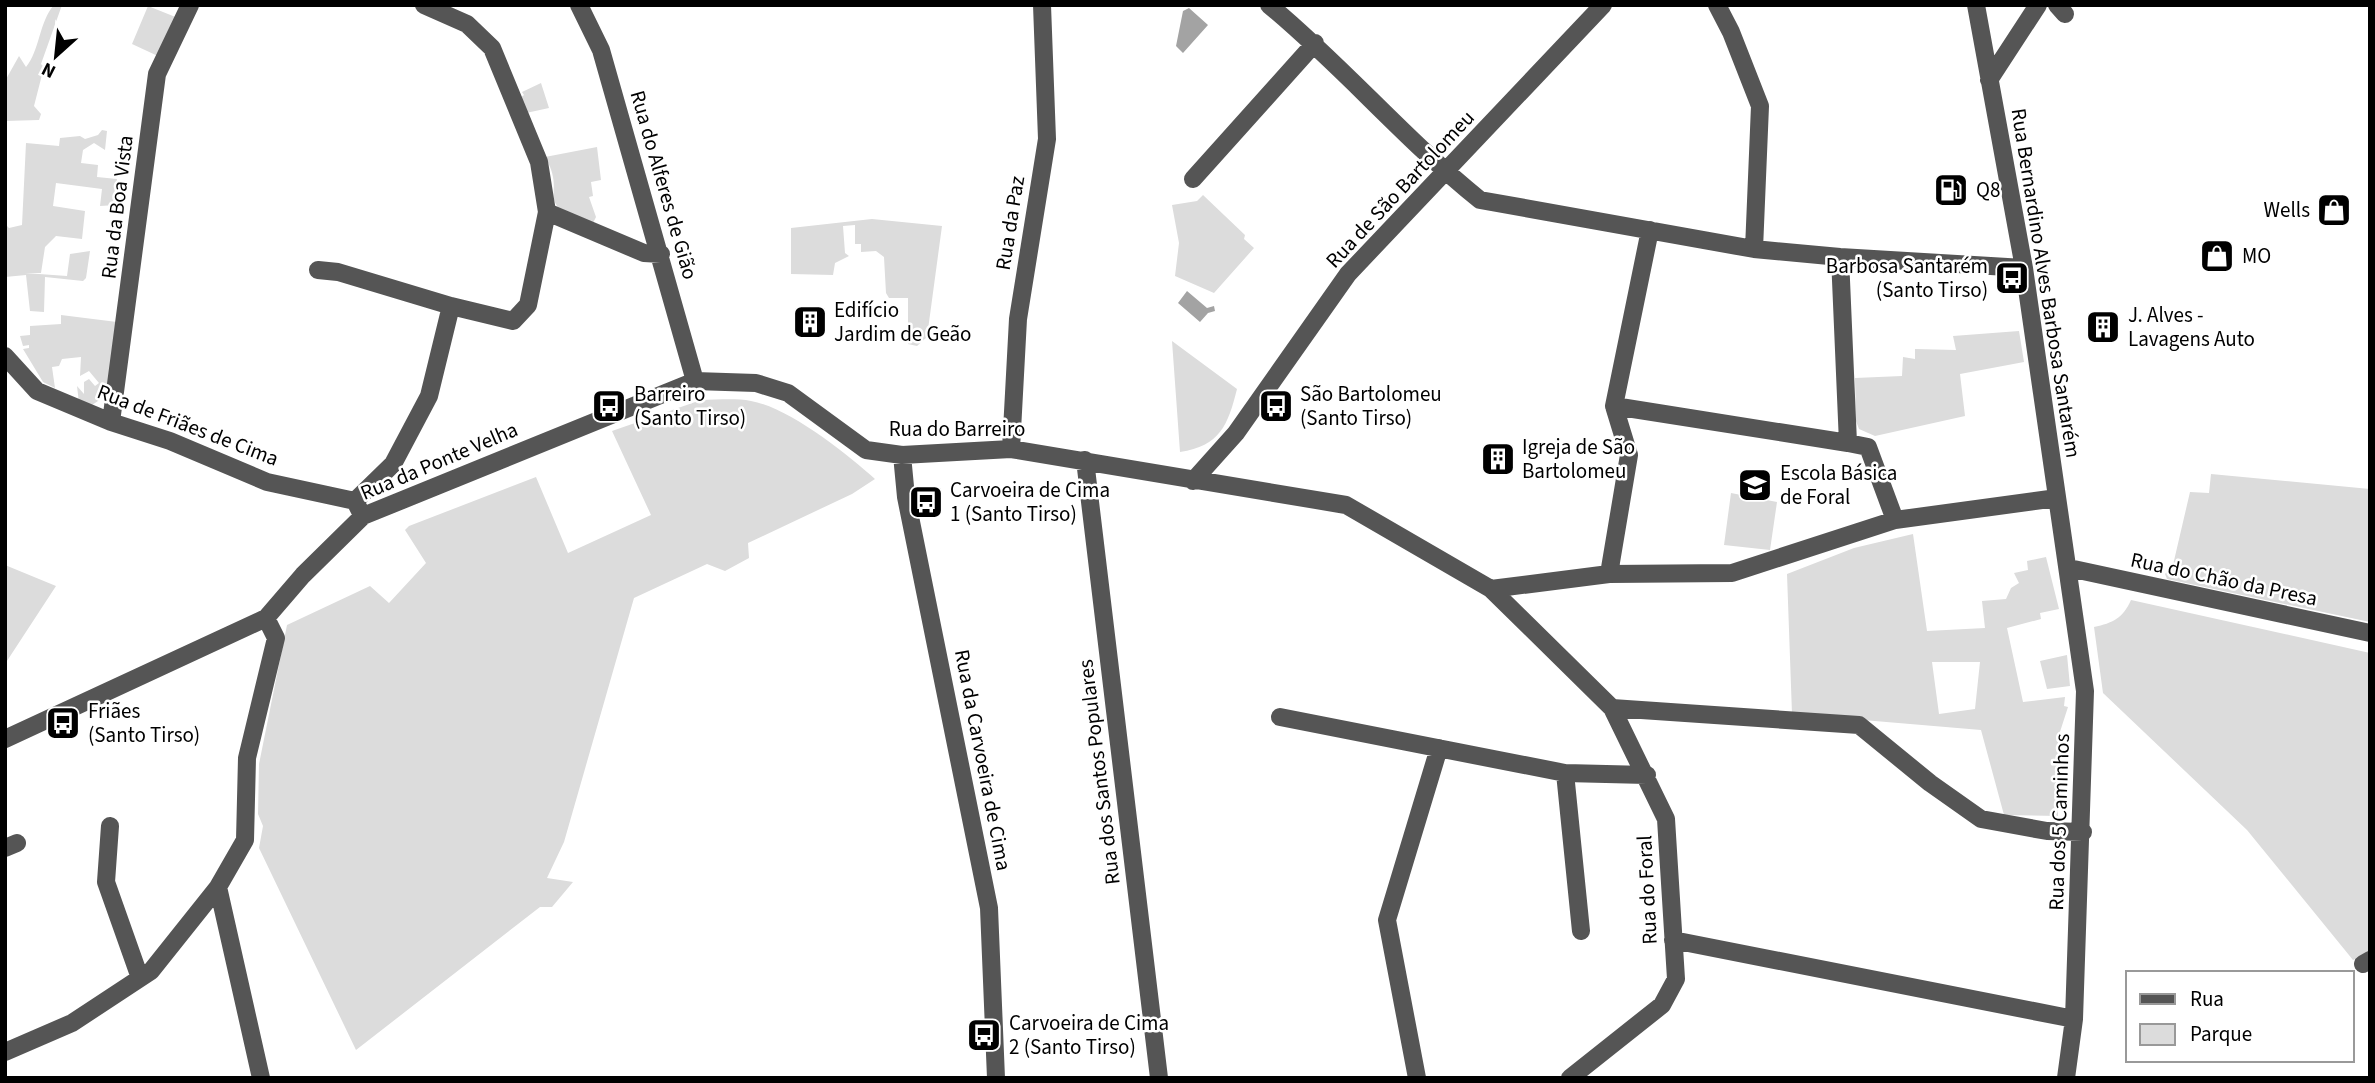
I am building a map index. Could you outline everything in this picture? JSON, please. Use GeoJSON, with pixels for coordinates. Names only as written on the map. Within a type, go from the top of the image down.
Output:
{"type":"FeatureCollection","features":[{"type":"Feature","properties":{"kind":"street","name":"Rua da Boa Vista"},"geometry":{"type":"LineString","coordinates":[[111,422],[157,74],[190,5]]}},
{"type":"Feature","properties":{"kind":"street"},"geometry":{"type":"LineString","coordinates":[[318,270],[338,272],[451,306],[513,321],[528,305],[547,212],[539,162],[492,48],[467,24],[424,5]]}},
{"type":"Feature","properties":{"kind":"street","name":"Rua do Alferes de Gião"},"geometry":{"type":"LineString","coordinates":[[579,5],[601,50],[695,381]]}},
{"type":"Feature","properties":{"kind":"street","name":"Rua da Paz"},"geometry":{"type":"LineString","coordinates":[[1011,449],[1018,319],[1047,139],[1042,5]]}},
{"type":"Feature","properties":{"kind":"street"},"geometry":{"type":"LineString","coordinates":[[1269,5],[1315,43],[1447,173],[1480,200],[1754,249],[2024,268]]}},
{"type":"Feature","properties":{"kind":"street","name":"Rua de São Bartolomeu"},"geometry":{"type":"LineString","coordinates":[[1193,481],[1236,433],[1348,274],[1447,173],[1602,5]]}},
{"type":"Feature","properties":{"kind":"street"},"geometry":{"type":"LineString","coordinates":[[1717,5],[1731,32],[1760,106],[1754,249]]}},
{"type":"Feature","properties":{"kind":"street","name":"Rua Bernardino Alves Barbosa Santarém"},"geometry":{"type":"LineString","coordinates":[[1976,5],[2024,268],[2069,568]]}},
{"type":"Feature","properties":{"kind":"street"},"geometry":{"type":"LineString","coordinates":[[1989,80],[2038,5]]}},
{"type":"Feature","properties":{"kind":"street"},"geometry":{"type":"LineString","coordinates":[[1193,179],[1315,43]]}},
{"type":"Feature","properties":{"kind":"street"},"geometry":{"type":"LineString","coordinates":[[547,212],[644,254],[661,254]]}},
{"type":"Feature","properties":{"kind":"street"},"geometry":{"type":"LineString","coordinates":[[1609,574],[1629,455],[1614,405],[1650,230]]}},
{"type":"Feature","properties":{"kind":"street"},"geometry":{"type":"LineString","coordinates":[[1840,257],[1849,443]]}},
{"type":"Feature","properties":{"kind":"street"},"geometry":{"type":"LineString","coordinates":[[359,508],[393,464],[429,396],[451,306]]}},
{"type":"Feature","properties":{"kind":"street","name":"Rua de Friães de Cima"},"geometry":{"type":"LineString","coordinates":[[5,356],[37,391],[111,422],[170,441],[267,482],[359,508]]}},
{"type":"Feature","properties":{"kind":"street","name":"Rua do Barreiro"},"geometry":{"type":"LineString","coordinates":[[695,381],[756,383],[788,393],[866,450],[902,454],[1011,449],[1346,505],[1491,589]]}},
{"type":"Feature","properties":{"kind":"street","name":"Rua da Ponte Velha"},"geometry":{"type":"LineString","coordinates":[[5,739],[266,618],[359,508],[695,381]]}},
{"type":"Feature","properties":{"kind":"street"},"geometry":{"type":"LineString","coordinates":[[1614,405],[1868,447],[1895,520]]}},
{"type":"Feature","properties":{"kind":"street","name":"Rua da Carvoeira de Cima"},"geometry":{"type":"LineString","coordinates":[[902,454],[906,497],[989,908],[996,1078]]}},
{"type":"Feature","properties":{"kind":"street","name":"Rua dos Santos Populares"},"geometry":{"type":"LineString","coordinates":[[1084,460],[1158,1078]]}},
{"type":"Feature","properties":{"kind":"street"},"geometry":{"type":"LineString","coordinates":[[1491,589],[1609,574],[1732,573],[1895,520],[2057,498]]}},
{"type":"Feature","properties":{"kind":"street","name":"Rua do Chão da Presa"},"geometry":{"type":"LineString","coordinates":[[2069,568],[2370,633]]}},
{"type":"Feature","properties":{"kind":"street","name":"Rua dos 5 Caminhos"},"geometry":{"type":"LineString","coordinates":[[2066,1078],[2074,1019],[2083,832],[2085,691],[2069,568]]}},
{"type":"Feature","properties":{"kind":"street","name":"Rua do Foral"},"geometry":{"type":"LineString","coordinates":[[1491,589],[1612,708],[1647,775],[1666,819],[1676,979],[1662,1005],[1570,1078]]}},
{"type":"Feature","properties":{"kind":"street"},"geometry":{"type":"LineString","coordinates":[[5,1052],[72,1024],[151,971],[218,887],[245,840],[247,758],[276,638],[266,618]]}},
{"type":"Feature","properties":{"kind":"street"},"geometry":{"type":"LineString","coordinates":[[1612,708],[1859,725],[1930,783],[1981,819],[2047,831],[2083,832]]}},
{"type":"Feature","properties":{"kind":"street"},"geometry":{"type":"LineString","coordinates":[[1280,717],[1565,773],[1647,775]]}},
{"type":"Feature","properties":{"kind":"street"},"geometry":{"type":"LineString","coordinates":[[1417,1078],[1387,920],[1439,748]]}},
{"type":"Feature","properties":{"kind":"street"},"geometry":{"type":"LineString","coordinates":[[1565,773],[1581,931]]}},
{"type":"Feature","properties":{"kind":"street"},"geometry":{"type":"LineString","coordinates":[[110,826],[106,882],[140,978]]}},
{"type":"Feature","properties":{"kind":"street"},"geometry":{"type":"LineString","coordinates":[[218,887],[261,1078]]}},
{"type":"Feature","properties":{"kind":"street"},"geometry":{"type":"LineString","coordinates":[[1673,940],[2074,1019]]}},
{"type":"Feature","properties":{"kind":"green space"},"geometry":{"type":"Polygon","coordinates":[[[54,5],[62,5],[41,64],[44,67],[34,106],[41,114],[39,120],[5,121],[5,81],[19,56],[26,67],[31,60],[45,19],[54,5]]]}},
{"type":"Feature","properties":{"kind":"green space"},"geometry":{"type":"Polygon","coordinates":[[[148,6],[178,18],[160,57],[132,44],[148,6]]]}},
{"type":"Feature","properties":{"kind":"green space"},"geometry":{"type":"Polygon","coordinates":[[[541,83],[549,108],[526,113],[519,99],[524,95],[522,92],[541,83]]]}},
{"type":"Feature","properties":{"kind":"green space"},"geometry":{"type":"Polygon","coordinates":[[[102,130],[107,131],[105,150],[94,143],[83,150],[81,163],[98,165],[97,177],[117,179],[114,195],[119,196],[116,205],[100,206],[102,189],[56,183],[53,206],[85,211],[82,239],[56,236],[45,247],[41,273],[25,273],[67,276],[70,254],[90,251],[86,278],[83,281],[45,277],[44,312],[30,311],[26,275],[5,277],[5,224],[9,228],[22,225],[26,143],[59,146],[60,138],[80,136],[85,139],[98,135],[102,130]]]}},
{"type":"Feature","properties":{"kind":"green space"},"geometry":{"type":"Polygon","coordinates":[[[597,147],[601,180],[591,182],[593,196],[589,197],[596,217],[591,227],[572,218],[556,204],[554,181],[545,157],[597,147]]]}},
{"type":"Feature","properties":{"kind":"green space"},"geometry":{"type":"Polygon","coordinates":[[[1203,195],[1245,235],[1244,239],[1254,248],[1214,293],[1175,276],[1179,243],[1172,205],[1197,201],[1203,195]]]}},
{"type":"Feature","properties":{"kind":"green space"},"geometry":{"type":"Polygon","coordinates":[[[872,219],[942,226],[927,337],[917,346],[908,344],[908,298],[889,298],[886,293],[884,257],[876,251],[861,252],[861,244],[855,244],[855,225],[843,226],[845,253],[849,256],[835,263],[833,275],[791,274],[791,228],[872,219]]]}},
{"type":"Feature","properties":{"kind":"green space"},"geometry":{"type":"Polygon","coordinates":[[[61,315],[117,322],[109,384],[106,384],[104,397],[92,405],[79,403],[77,386],[84,394],[84,382],[89,379],[95,386],[99,383],[89,371],[80,376],[81,357],[62,359],[59,366],[52,367],[55,388],[43,382],[23,349],[29,348],[29,345],[23,346],[20,336],[30,335],[30,326],[61,324],[61,315]]]}},
{"type":"Feature","properties":{"kind":"green space"},"geometry":{"type":"Polygon","coordinates":[[[2019,331],[2024,362],[1960,374],[1965,416],[1875,436],[1859,429],[1856,421],[1855,378],[1902,376],[1903,357],[1915,359],[1915,349],[1956,350],[1953,336],[2019,331]]]}},
{"type":"Feature","properties":{"kind":"green space"},"geometry":{"type":"Polygon","coordinates":[[[1172,341],[1237,389],[1230,413],[1220,432],[1205,445],[1180,452],[1172,341]]]}},
{"type":"Feature","properties":{"kind":"green space"},"geometry":{"type":"Polygon","coordinates":[[[701,400],[751,401],[782,412],[833,445],[875,479],[852,494],[748,543],[749,558],[725,571],[707,564],[634,598],[564,842],[547,878],[573,882],[552,907],[540,907],[356,1050],[259,848],[263,826],[258,814],[259,764],[287,625],[370,586],[389,603],[426,563],[405,530],[409,526],[536,477],[568,553],[651,515],[612,431],[701,400]]]}},
{"type":"Feature","properties":{"kind":"green space"},"geometry":{"type":"Polygon","coordinates":[[[2211,474],[2370,489],[2370,622],[2167,579],[2165,574],[2173,565],[2190,492],[2209,493],[2211,474]]]}},
{"type":"Feature","properties":{"kind":"green space"},"geometry":{"type":"Polygon","coordinates":[[[1731,493],[1777,502],[1770,550],[1724,545],[1731,493]]]}},
{"type":"Feature","properties":{"kind":"green space"},"geometry":{"type":"Polygon","coordinates":[[[1913,534],[1927,631],[1985,628],[1982,601],[2006,599],[2011,588],[2019,583],[2014,573],[2028,570],[2027,561],[2046,557],[2059,609],[2040,613],[2041,619],[2007,628],[2023,702],[2065,697],[2064,706],[2068,707],[2058,738],[2058,816],[2004,815],[1981,730],[1792,714],[1787,574],[1854,548],[1913,534]],[[1932,662],[1939,714],[1975,709],[1980,662],[1932,662]]]}},
{"type":"Feature","properties":{"kind":"green space"},"geometry":{"type":"Polygon","coordinates":[[[5,565],[56,586],[5,664],[5,565]]]}},
{"type":"Feature","properties":{"kind":"green space"},"geometry":{"type":"Polygon","coordinates":[[[2131,600],[2370,653],[2370,953],[2353,960],[2247,830],[2103,693],[2094,627],[2117,619],[2131,600]]]}},
{"type":"Feature","properties":{"kind":"green space"},"geometry":{"type":"Polygon","coordinates":[[[2067,655],[2070,686],[2047,689],[2040,661],[2067,655]]]}},
{"type":"Feature","properties":{"kind":"shaded area"},"geometry":{"type":"Polygon","coordinates":[[[1189,8],[1208,25],[1183,53],[1176,46],[1183,11],[1189,8]]]}},
{"type":"Feature","properties":{"kind":"shaded area"},"geometry":{"type":"Polygon","coordinates":[[[1187,291],[1207,308],[1214,306],[1215,311],[1208,313],[1200,322],[1178,303],[1187,291]]]}},
{"type":"Feature","properties":{"kind":"place","name":"Q8"},"geometry":{"type":"Point","coordinates":[1951,190]}},
{"type":"Feature","properties":{"kind":"place","name":"Wells"},"geometry":{"type":"Point","coordinates":[2334,210]}},
{"type":"Feature","properties":{"kind":"place","name":"MO"},"geometry":{"type":"Point","coordinates":[2217,256]}},
{"type":"Feature","properties":{"kind":"place","name":"Barbosa Santarém (Santo Tirso)"},"geometry":{"type":"Point","coordinates":[2012,278]}},
{"type":"Feature","properties":{"kind":"place","name":"Edifício Jardim de Geão"},"geometry":{"type":"Point","coordinates":[810,322]}},
{"type":"Feature","properties":{"kind":"place","name":"J. Alves - Lavagens Auto"},"geometry":{"type":"Point","coordinates":[2103,327]}},
{"type":"Feature","properties":{"kind":"place","name":"Barreiro (Santo Tirso)"},"geometry":{"type":"Point","coordinates":[609,406]}},
{"type":"Feature","properties":{"kind":"place","name":"São Bartolomeu (Santo Tirso)"},"geometry":{"type":"Point","coordinates":[1276,406]}},
{"type":"Feature","properties":{"kind":"place","name":"Igreja de São Bartolomeu"},"geometry":{"type":"Point","coordinates":[1498,459]}},
{"type":"Feature","properties":{"kind":"place","name":"Escola Básica de Foral"},"geometry":{"type":"Point","coordinates":[1755,485]}},
{"type":"Feature","properties":{"kind":"place","name":"Carvoeira de Cima 1 (Santo Tirso)"},"geometry":{"type":"Point","coordinates":[926,502]}},
{"type":"Feature","properties":{"kind":"place","name":"Friães (Santo Tirso)"},"geometry":{"type":"Point","coordinates":[63,723]}},
{"type":"Feature","properties":{"kind":"place","name":"Carvoeira de Cima 2 (Santo Tirso)"},"geometry":{"type":"Point","coordinates":[984,1035]}}]}
